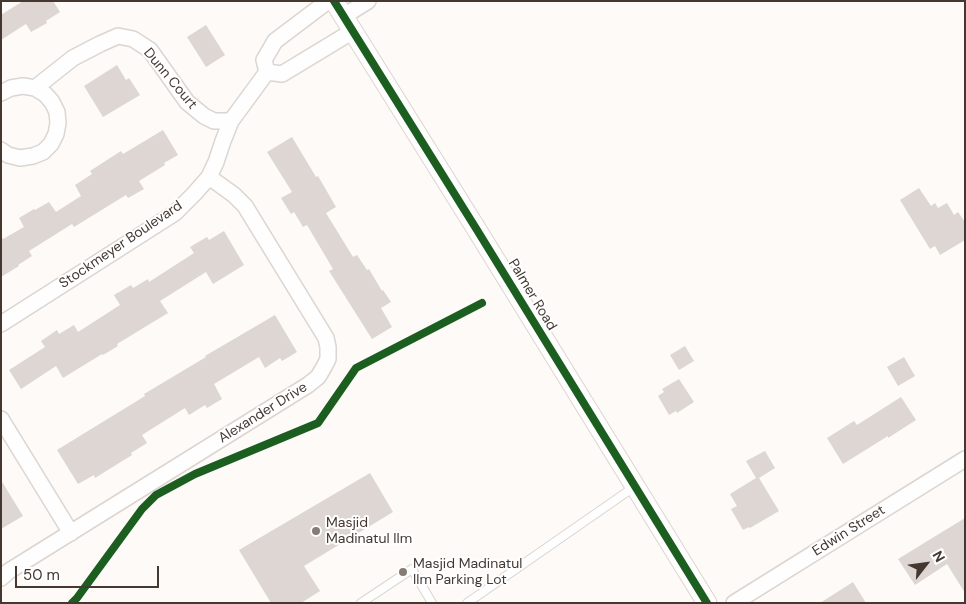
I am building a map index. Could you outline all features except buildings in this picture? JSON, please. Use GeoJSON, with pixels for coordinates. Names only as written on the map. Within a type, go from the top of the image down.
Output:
{"type":"FeatureCollection","features":[{"type":"Feature","properties":{"kind":"street","name":"Stockmeyer Boulevard"},"geometry":{"type":"LineString","coordinates":[[1,324],[175,212],[194,194],[209,177],[231,121],[267,72],[264,60],[274,41],[328,1]]}},
{"type":"Feature","properties":{"kind":"street"},"geometry":{"type":"LineString","coordinates":[[267,72],[282,74],[344,16],[368,1]]}},
{"type":"Feature","properties":{"kind":"street","name":"Palmer Road"},"geometry":{"type":"LineString","coordinates":[[344,16],[707,603]]}},
{"type":"Feature","properties":{"kind":"street","name":"Dunn Court"},"geometry":{"type":"LineString","coordinates":[[35,88],[73,58],[118,36],[133,39],[150,50],[187,102],[204,116],[214,121],[231,121]]}},
{"type":"Feature","properties":{"kind":"street"},"geometry":{"type":"LineString","coordinates":[[1,93],[11,88],[23,86],[35,88],[45,94],[52,102],[57,112],[58,123],[56,134],[51,144],[43,152],[20,158],[8,155],[1,150]]}},
{"type":"Feature","properties":{"kind":"street","name":"Alexander Drive"},"geometry":{"type":"LineString","coordinates":[[1,578],[308,385],[318,377],[324,367],[328,359],[326,338],[244,206],[234,195],[209,177]]}},
{"type":"Feature","properties":{"kind":"street"},"geometry":{"type":"LineString","coordinates":[[1,419],[72,533]]}},
{"type":"Feature","properties":{"kind":"street","name":"Edwin Street"},"geometry":{"type":"LineString","coordinates":[[734,603],[965,459]]}},
{"type":"Feature","properties":{"kind":"lane"},"geometry":{"type":"LineString","coordinates":[[468,603],[636,486]]}},
{"type":"Feature","properties":{"kind":"lane"},"geometry":{"type":"LineString","coordinates":[[361,603],[412,570],[432,603]]}},
{"type":"Feature","properties":{"kind":"cycle path"},"geometry":{"type":"LineString","coordinates":[[334,1],[707,603]]}},
{"type":"Feature","properties":{"kind":"cycle path"},"geometry":{"type":"LineString","coordinates":[[72,603],[142,509],[156,495],[195,474],[318,423],[356,368],[482,303]]}},
{"type":"Feature","properties":{"kind":"place","name":"Masjid Madinatul Ilm"},"geometry":{"type":"Point","coordinates":[316,531]}},
{"type":"Feature","properties":{"kind":"place","name":"Masjid Madinatul Ilm Parking Lot"},"geometry":{"type":"Point","coordinates":[403,572]}}]}
